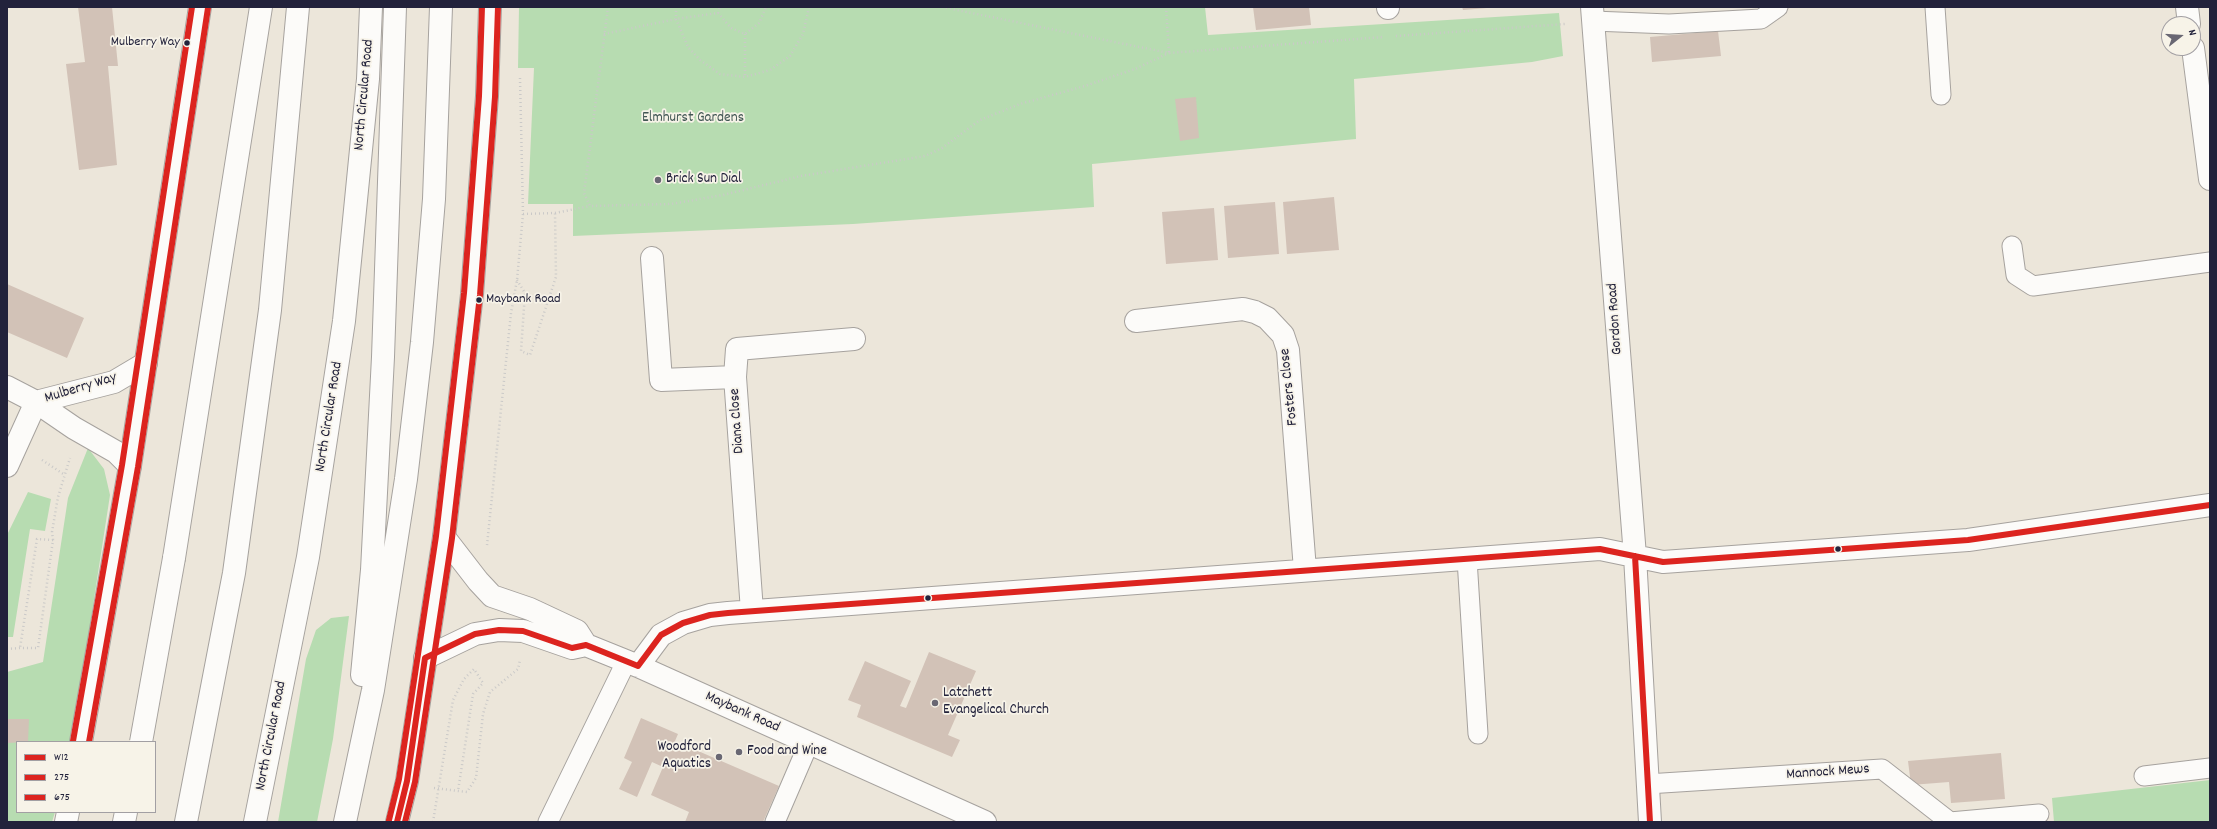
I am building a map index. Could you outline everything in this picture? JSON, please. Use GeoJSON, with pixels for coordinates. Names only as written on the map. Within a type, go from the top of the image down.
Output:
{"type":"FeatureCollection","features":[{"type":"Feature","properties":{"kind":"main road"},"geometry":{"type":"LineString","coordinates":[[81,741],[130,466],[200,7]]}},
{"type":"Feature","properties":{"kind":"main road"},"geometry":{"type":"LineString","coordinates":[[141,741],[174,558],[261,7]]}},
{"type":"Feature","properties":{"kind":"main road"},"geometry":{"type":"LineString","coordinates":[[186,822],[208,716],[238,542],[270,310],[298,7]]}},
{"type":"Feature","properties":{"kind":"main road","name":"North Circular Road"},"geometry":{"type":"LineString","coordinates":[[255,822],[308,557],[344,320],[368,79],[372,7]]}},
{"type":"Feature","properties":{"kind":"main road"},"geometry":{"type":"LineString","coordinates":[[366,726],[360,690],[372,570],[383,357],[395,7]]}},
{"type":"Feature","properties":{"kind":"main road"},"geometry":{"type":"LineString","coordinates":[[345,822],[366,726],[406,479],[422,342],[434,199],[441,7]]}},
{"type":"Feature","properties":{"kind":"main road"},"geometry":{"type":"LineString","coordinates":[[397,822],[407,781],[444,537],[472,294],[486,96],[490,7]]}},
{"type":"Feature","properties":{"kind":"main road","name":"Gordon Road"},"geometry":{"type":"LineString","coordinates":[[1593,14],[1635,556],[1650,822]]}},
{"type":"Feature","properties":{"kind":"main road"},"geometry":{"type":"LineString","coordinates":[[2193,56],[2210,179]]}},
{"type":"Feature","properties":{"kind":"main road"},"geometry":{"type":"LineString","coordinates":[[652,258],[661,380],[735,377]]}},
{"type":"Feature","properties":{"kind":"main road","name":"Fosters Close"},"geometry":{"type":"LineString","coordinates":[[1136,321],[1243,309],[1255,312],[1267,318],[1283,335],[1288,350],[1305,570]]}},
{"type":"Feature","properties":{"kind":"main road","name":"Diana Close"},"geometry":{"type":"LineString","coordinates":[[752,610],[735,377],[736,349],[854,339]]}},
{"type":"Feature","properties":{"kind":"main road","name":"Mulberry Way"},"geometry":{"type":"LineString","coordinates":[[36,402],[114,382],[146,363]]}},
{"type":"Feature","properties":{"kind":"main road","name":"Mulberry Way"},"geometry":{"type":"LineString","coordinates":[[7,387],[36,402],[74,428],[116,452],[130,466]]}},
{"type":"Feature","properties":{"kind":"main road"},"geometry":{"type":"LineString","coordinates":[[7,466],[36,402]]}},
{"type":"Feature","properties":{"kind":"main road"},"geometry":{"type":"LineString","coordinates":[[632,664],[661,635],[683,623],[710,615],[752,610],[1600,550],[1662,562],[1968,540],[2210,505]]}},
{"type":"Feature","properties":{"kind":"main road","name":"Maybank Road"},"geometry":{"type":"LineString","coordinates":[[444,537],[478,581],[492,596],[530,609],[577,631],[586,645]]}},
{"type":"Feature","properties":{"kind":"main road","name":"Maybank Road"},"geometry":{"type":"LineString","coordinates":[[426,658],[475,634],[499,630],[523,631],[572,648],[586,645],[632,664],[986,822]]}},
{"type":"Feature","properties":{"kind":"lane"},"geometry":{"type":"LineString","coordinates":[[1593,14],[1669,24],[1761,19],[1778,7]]}},
{"type":"Feature","properties":{"kind":"lane"},"geometry":{"type":"LineString","coordinates":[[1935,7],[1941,95]]}},
{"type":"Feature","properties":{"kind":"lane"},"geometry":{"type":"LineString","coordinates":[[2012,246],[2016,276],[2032,286],[2210,262]]}},
{"type":"Feature","properties":{"kind":"lane"},"geometry":{"type":"LineString","coordinates":[[1466,559],[1478,734]]}},
{"type":"Feature","properties":{"kind":"lane"},"geometry":{"type":"LineString","coordinates":[[548,822],[632,664]]}},
{"type":"Feature","properties":{"kind":"lane"},"geometry":{"type":"LineString","coordinates":[[775,822],[809,743]]}},
{"type":"Feature","properties":{"kind":"lane"},"geometry":{"type":"LineString","coordinates":[[2144,776],[2210,768]]}},
{"type":"Feature","properties":{"kind":"lane","name":"Mannock Mews"},"geometry":{"type":"LineString","coordinates":[[1647,784],[1882,769],[1950,822],[2039,814]]}},
{"type":"Feature","properties":{"kind":"path"},"geometry":{"type":"LineString","coordinates":[[590,206],[584,193],[608,7]]}},
{"type":"Feature","properties":{"kind":"path"},"geometry":{"type":"LineString","coordinates":[[676,7],[676,19],[688,47],[700,60],[720,74],[745,76],[770,70],[790,56],[803,34],[809,7]]}},
{"type":"Feature","properties":{"kind":"path"},"geometry":{"type":"LineString","coordinates":[[718,13],[720,7]]}},
{"type":"Feature","properties":{"kind":"path"},"geometry":{"type":"LineString","coordinates":[[745,34],[759,23],[766,7]]}},
{"type":"Feature","properties":{"kind":"path"},"geometry":{"type":"LineString","coordinates":[[942,7],[1169,53]]}},
{"type":"Feature","properties":{"kind":"path"},"geometry":{"type":"LineString","coordinates":[[1166,7],[1169,53]]}},
{"type":"Feature","properties":{"kind":"path"},"geometry":{"type":"LineString","coordinates":[[604,34],[676,19],[718,13]]}},
{"type":"Feature","properties":{"kind":"path"},"geometry":{"type":"LineString","coordinates":[[718,13],[731,28],[745,34]]}},
{"type":"Feature","properties":{"kind":"path"},"geometry":{"type":"LineString","coordinates":[[745,34],[745,76]]}},
{"type":"Feature","properties":{"kind":"path"},"geometry":{"type":"LineString","coordinates":[[523,214],[554,213],[590,206],[671,204],[723,195],[801,176],[925,156],[942,148],[980,120],[1020,104],[1085,86],[1135,69],[1169,53]]}},
{"type":"Feature","properties":{"kind":"path"},"geometry":{"type":"LineString","coordinates":[[486,553],[523,214],[520,78]]}},
{"type":"Feature","properties":{"kind":"path"},"geometry":{"type":"LineString","coordinates":[[517,280],[526,293],[521,351],[530,355],[556,277],[554,213]]}},
{"type":"Feature","properties":{"kind":"path"},"geometry":{"type":"LineString","coordinates":[[7,649],[38,648],[53,540],[53,525],[64,475],[36,456]]}},
{"type":"Feature","properties":{"kind":"path"},"geometry":{"type":"LineString","coordinates":[[20,648],[36,539],[53,540]]}},
{"type":"Feature","properties":{"kind":"path"},"geometry":{"type":"LineString","coordinates":[[440,789],[467,792],[476,778],[483,714],[490,692],[518,669],[521,656]]}},
{"type":"Feature","properties":{"kind":"path"},"geometry":{"type":"LineString","coordinates":[[433,822],[440,789],[453,700],[464,678],[474,669],[483,683],[473,694],[458,791]]}},
{"type":"Feature","properties":{"kind":"green space","name":"Elmhurst Gardens"},"geometry":{"type":"Polygon","coordinates":[[[519,7],[1205,7],[1208,35],[1559,13],[1563,56],[1532,62],[1354,79],[1356,139],[1092,164],[1094,207],[853,224],[573,236],[573,204],[528,204],[534,68],[518,68],[519,7]]]}},
{"type":"Feature","properties":{"kind":"green space"},"geometry":{"type":"Polygon","coordinates":[[[88,448],[104,469],[110,495],[72,741],[16,741],[16,813],[55,813],[52,822],[7,822],[7,672],[43,662],[68,498],[88,448]]]}},
{"type":"Feature","properties":{"kind":"green space"},"geometry":{"type":"Polygon","coordinates":[[[28,492],[51,499],[45,531],[30,529],[13,637],[7,637],[7,535],[28,492]]]}},
{"type":"Feature","properties":{"kind":"green space"},"geometry":{"type":"Polygon","coordinates":[[[349,616],[333,739],[317,822],[278,822],[306,659],[316,630],[331,618],[349,616]]]}},
{"type":"Feature","properties":{"kind":"green space"},"geometry":{"type":"Polygon","coordinates":[[[2210,780],[2210,822],[2054,822],[2052,798],[2210,780]]]}},
{"type":"Feature","properties":{"kind":"building"},"geometry":{"type":"Polygon","coordinates":[[[78,7],[112,7],[118,66],[108,66],[117,165],[79,170],[66,64],[85,62],[78,7]]]}},
{"type":"Feature","properties":{"kind":"building"},"geometry":{"type":"Polygon","coordinates":[[[1253,7],[1309,7],[1311,25],[1256,30],[1253,7]]]}},
{"type":"Feature","properties":{"kind":"building"},"geometry":{"type":"Polygon","coordinates":[[[1462,7],[1487,7],[1487,8],[1463,10],[1462,7]]]}},
{"type":"Feature","properties":{"kind":"building"},"geometry":{"type":"Polygon","coordinates":[[[1718,31],[1721,56],[1652,62],[1650,37],[1718,31]]]}},
{"type":"Feature","properties":{"kind":"building"},"geometry":{"type":"Polygon","coordinates":[[[1196,97],[1199,138],[1180,141],[1175,99],[1196,97]]]}},
{"type":"Feature","properties":{"kind":"building"},"geometry":{"type":"Polygon","coordinates":[[[1334,197],[1339,250],[1287,254],[1283,202],[1334,197]]]}},
{"type":"Feature","properties":{"kind":"building"},"geometry":{"type":"Polygon","coordinates":[[[1275,202],[1279,254],[1228,258],[1224,206],[1275,202]]]}},
{"type":"Feature","properties":{"kind":"building"},"geometry":{"type":"Polygon","coordinates":[[[1214,208],[1218,260],[1166,264],[1162,212],[1214,208]]]}},
{"type":"Feature","properties":{"kind":"building"},"geometry":{"type":"Polygon","coordinates":[[[7,284],[84,318],[67,358],[7,332],[7,284]]]}},
{"type":"Feature","properties":{"kind":"building","name":"Latchett Evangelical Church"},"geometry":{"type":"Polygon","coordinates":[[[929,652],[976,671],[948,735],[960,740],[952,757],[857,717],[861,705],[848,700],[865,661],[911,681],[900,706],[906,708],[929,652]]]}},
{"type":"Feature","properties":{"kind":"building"},"geometry":{"type":"Polygon","coordinates":[[[641,718],[678,734],[675,741],[779,786],[763,822],[685,822],[689,812],[651,795],[663,767],[652,762],[637,797],[619,789],[632,762],[624,758],[641,718]]]}},
{"type":"Feature","properties":{"kind":"building"},"geometry":{"type":"Polygon","coordinates":[[[7,719],[29,719],[28,741],[7,743],[7,719]]]}},
{"type":"Feature","properties":{"kind":"building"},"geometry":{"type":"Polygon","coordinates":[[[2001,753],[2005,799],[1951,803],[1949,782],[1911,785],[1908,761],[2001,753]]]}},
{"type":"Feature","properties":{"kind":"transit line","name":"675"},"geometry":{"type":"LineString","coordinates":[[73,741],[122,465],[192,7]]}},
{"type":"Feature","properties":{"kind":"transit line","name":"675"},"geometry":{"type":"LineString","coordinates":[[389,820],[399,779],[436,536],[464,293],[479,96],[482,7]]}},
{"type":"Feature","properties":{"kind":"transit line","name":"275"},"geometry":{"type":"LineString","coordinates":[[405,822],[415,782],[452,538],[480,295],[495,97],[498,7]]}},
{"type":"Feature","properties":{"kind":"transit line","name":"275"},"geometry":{"type":"LineString","coordinates":[[89,741],[138,467],[208,8]]}},
{"type":"Feature","properties":{"kind":"transit line","name":"W12"},"geometry":{"type":"LineString","coordinates":[[397,822],[407,781],[425,658],[475,634],[499,630],[523,631],[572,648],[586,645],[638,666],[661,635],[683,623],[710,615],[728,613],[1600,549],[1663,562],[1968,540],[2210,505]]}},
{"type":"Feature","properties":{"kind":"transit line","name":"W12"},"geometry":{"type":"LineString","coordinates":[[1635,556],[1650,822]]}},
{"type":"Feature","properties":{"kind":"place","name":"Mulberry Way"},"geometry":{"type":"Point","coordinates":[187,43]}},
{"type":"Feature","properties":{"kind":"place","name":"Brick Sun Dial"},"geometry":{"type":"Point","coordinates":[658,180]}},
{"type":"Feature","properties":{"kind":"place","name":"Maybank Road"},"geometry":{"type":"Point","coordinates":[479,300]}},
{"type":"Feature","properties":{"kind":"place","name":"Latchett Evangelical Church"},"geometry":{"type":"Point","coordinates":[935,703]}},
{"type":"Feature","properties":{"kind":"place","name":"Food and Wine"},"geometry":{"type":"Point","coordinates":[739,752]}},
{"type":"Feature","properties":{"kind":"place","name":"Woodford Aquatics"},"geometry":{"type":"Point","coordinates":[719,757]}}]}
